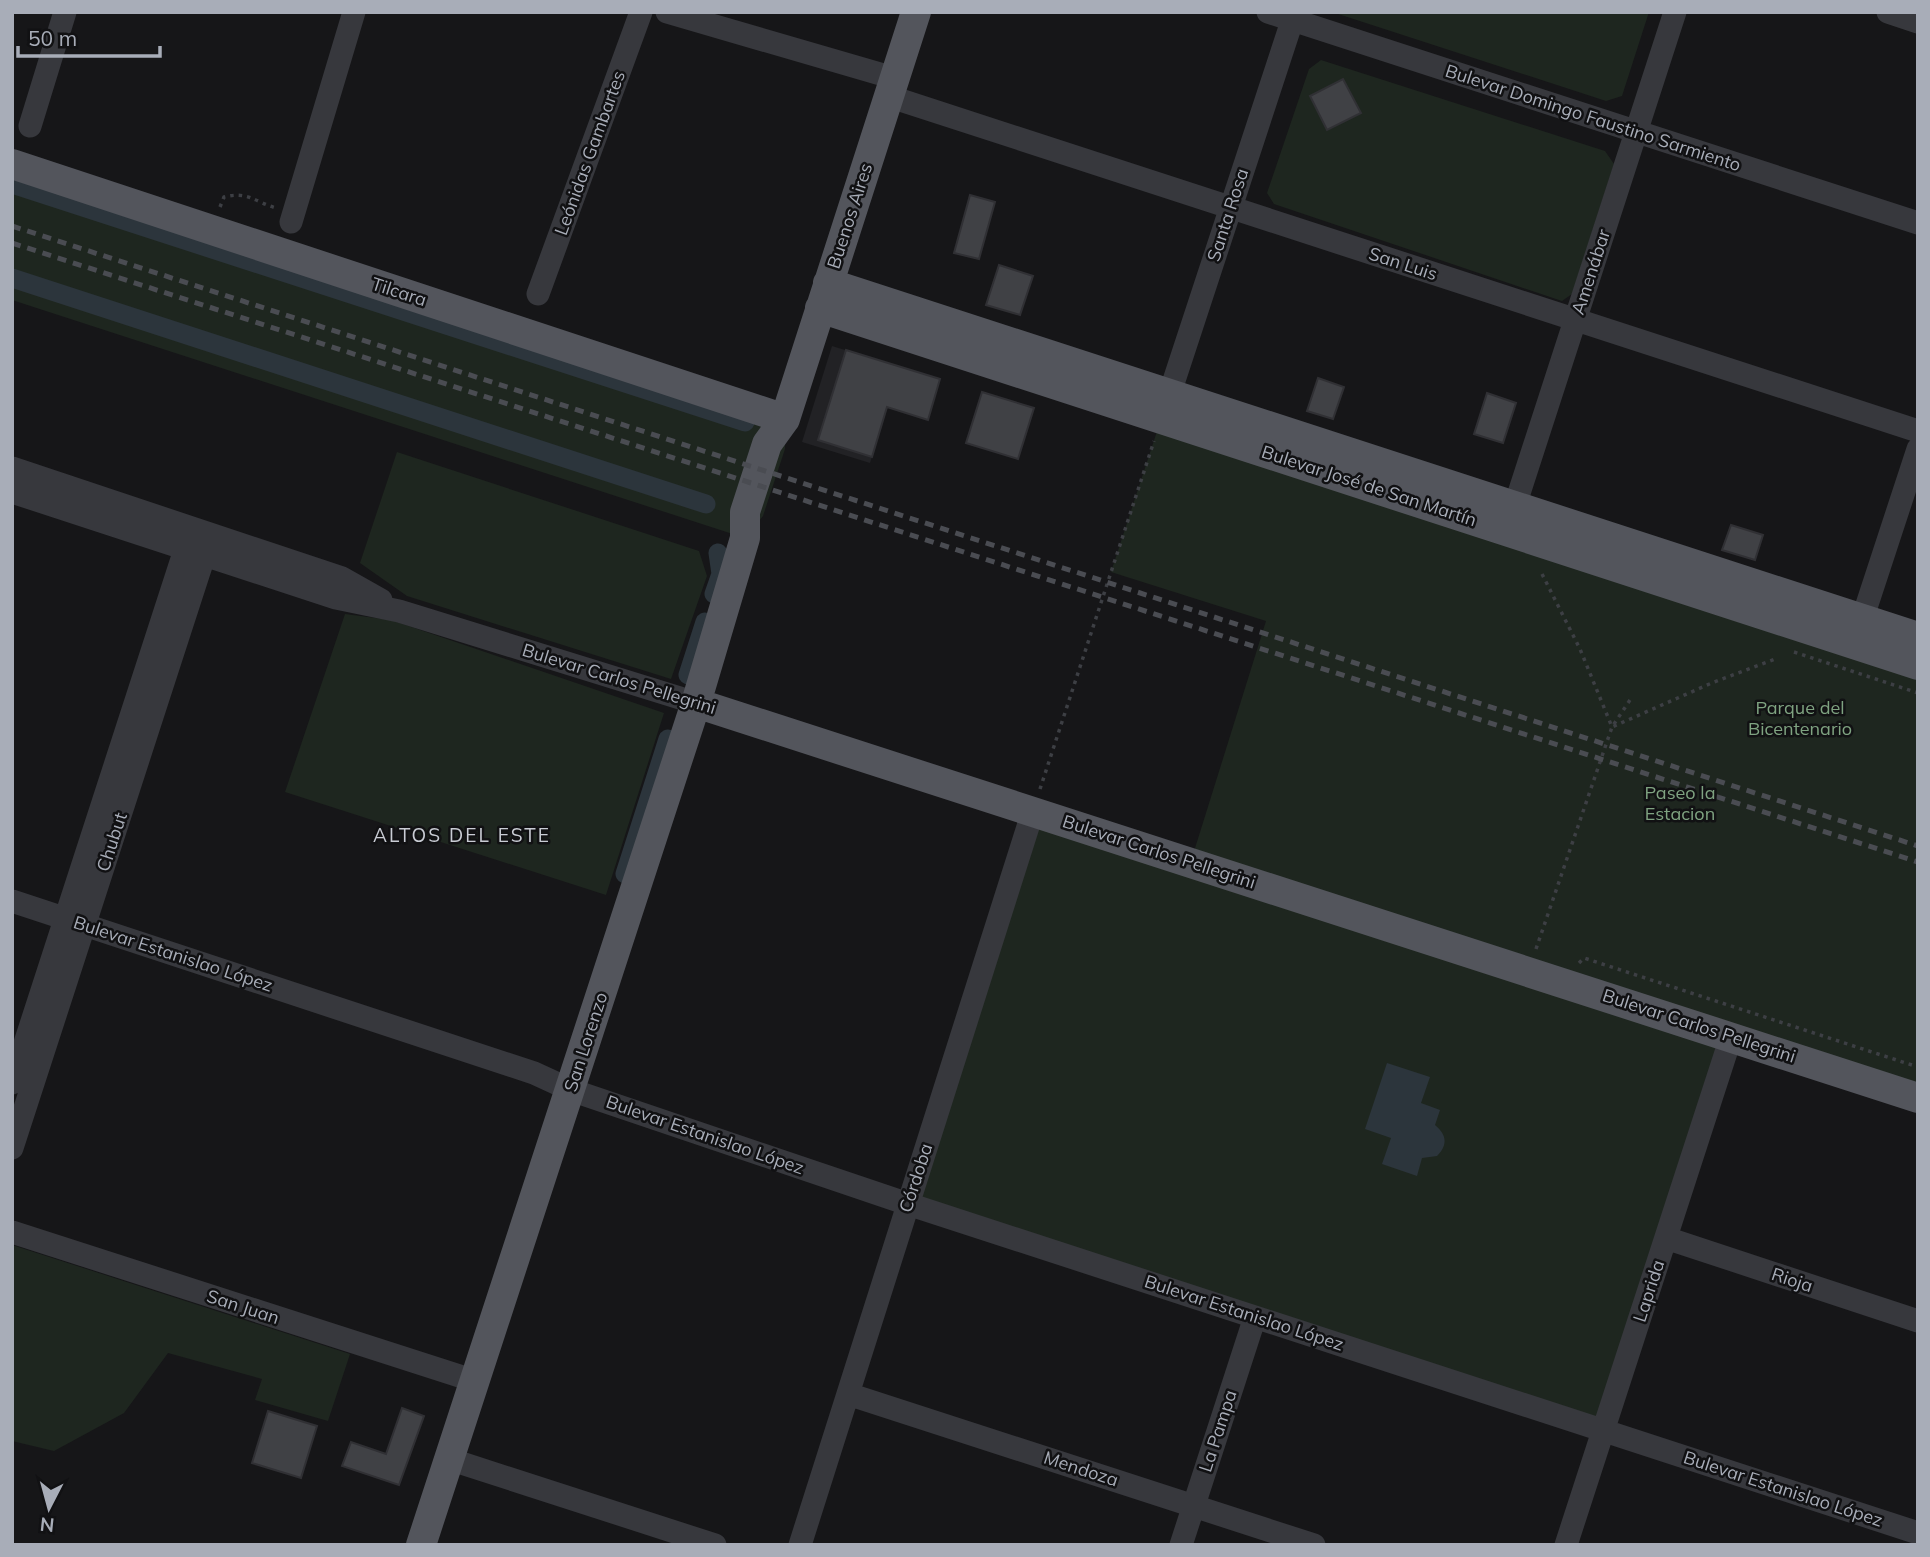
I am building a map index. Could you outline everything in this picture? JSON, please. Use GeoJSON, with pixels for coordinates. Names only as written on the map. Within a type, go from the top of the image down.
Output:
{"type":"FeatureCollection","features":[{"type":"Feature","properties":{"kind":"main road","name":"Buenos Aires"},"geometry":{"type":"LineString","coordinates":[[763,488],[785,449],[785,419],[916,12]]}},
{"type":"Feature","properties":{"kind":"main road","name":"Tilcara"},"geometry":{"type":"LineString","coordinates":[[12,164],[785,419]]}},
{"type":"Feature","properties":{"kind":"main road","name":"Bulevar José de San Martín"},"geometry":{"type":"LineString","coordinates":[[824,295],[1858,631],[1918,665]]}},
{"type":"Feature","properties":{"kind":"main road","name":"San Lorenzo"},"geometry":{"type":"LineString","coordinates":[[421,1545],[696,703],[745,538],[763,516],[763,488]]}},
{"type":"Feature","properties":{"kind":"main road","name":"Bulevar José de San Martín"},"geometry":{"type":"LineString","coordinates":[[1858,631],[1918,637]]}},
{"type":"Feature","properties":{"kind":"main road","name":"Bulevar Carlos Pellegrini"},"geometry":{"type":"LineString","coordinates":[[696,703],[1918,1098]]}},
{"type":"Feature","properties":{"kind":"street"},"geometry":{"type":"LineString","coordinates":[[30,126],[65,12]]}},
{"type":"Feature","properties":{"kind":"street"},"geometry":{"type":"LineString","coordinates":[[294,212],[354,12]]}},
{"type":"Feature","properties":{"kind":"street","name":"Leónidas Gambartes"},"geometry":{"type":"LineString","coordinates":[[538,294],[641,12]]}},
{"type":"Feature","properties":{"kind":"street","name":"San Luis"},"geometry":{"type":"LineString","coordinates":[[667,12],[891,87],[1231,208],[1918,431]]}},
{"type":"Feature","properties":{"kind":"street","name":"Bulevar Domingo Faustino Sarmiento"},"geometry":{"type":"LineString","coordinates":[[1268,12],[1293,16],[1636,132],[1918,223]]}},
{"type":"Feature","properties":{"kind":"street","name":"Amenábar"},"geometry":{"type":"LineString","coordinates":[[1511,519],[1675,12]]}},
{"type":"Feature","properties":{"kind":"street"},"geometry":{"type":"LineString","coordinates":[[1888,12],[1918,22]]}},
{"type":"Feature","properties":{"kind":"street","name":"Santa Rosa"},"geometry":{"type":"LineString","coordinates":[[1166,406],[1293,16]]}},
{"type":"Feature","properties":{"kind":"street"},"geometry":{"type":"LineString","coordinates":[[1858,631],[1918,449]]}},
{"type":"Feature","properties":{"kind":"street","name":"Bulevar Carlos Pellegrini"},"geometry":{"type":"LineString","coordinates":[[12,468],[198,542]]}},
{"type":"Feature","properties":{"kind":"street","name":"Bulevar Carlos Pellegrini"},"geometry":{"type":"LineString","coordinates":[[12,492],[198,542],[339,588],[399,611],[696,703]]}},
{"type":"Feature","properties":{"kind":"street","name":"Chubut"},"geometry":{"type":"LineString","coordinates":[[12,1149],[73,928],[198,542]]}},
{"type":"Feature","properties":{"kind":"street","name":"Córdoba"},"geometry":{"type":"LineString","coordinates":[[800,1545],[1033,811]]}},
{"type":"Feature","properties":{"kind":"street","name":"Bulevar Estanislao López"},"geometry":{"type":"LineString","coordinates":[[12,901],[73,928]]}},
{"type":"Feature","properties":{"kind":"street","name":"Bulevar Estanislao López"},"geometry":{"type":"LineString","coordinates":[[12,916],[73,928],[534,1073],[571,1090],[908,1204],[1918,1533]]}},
{"type":"Feature","properties":{"kind":"street","name":"Chubut"},"geometry":{"type":"LineString","coordinates":[[12,1083],[73,928]]}},
{"type":"Feature","properties":{"kind":"street","name":"Laprida"},"geometry":{"type":"LineString","coordinates":[[1566,1545],[1731,1037]]}},
{"type":"Feature","properties":{"kind":"street","name":"San Juan"},"geometry":{"type":"LineString","coordinates":[[12,1232],[475,1381]]}},
{"type":"Feature","properties":{"kind":"street","name":"Rioja"},"geometry":{"type":"LineString","coordinates":[[1666,1238],[1918,1321]]}},
{"type":"Feature","properties":{"kind":"street","name":"La Pampa"},"geometry":{"type":"LineString","coordinates":[[1181,1545],[1255,1317]]}},
{"type":"Feature","properties":{"kind":"street","name":"Mendoza"},"geometry":{"type":"LineString","coordinates":[[848,1394],[1314,1545]]}},
{"type":"Feature","properties":{"kind":"street"},"geometry":{"type":"LineString","coordinates":[[449,1459],[715,1545]]}},
{"type":"Feature","properties":{"kind":"path"},"geometry":{"type":"LineString","coordinates":[[211,230],[224,197],[236,194],[252,197],[280,210],[294,212]]}},
{"type":"Feature","properties":{"kind":"path"},"geometry":{"type":"LineString","coordinates":[[1033,811],[1166,406]]}},
{"type":"Feature","properties":{"kind":"path"},"geometry":{"type":"LineString","coordinates":[[1542,574],[1580,649],[1612,727]]}},
{"type":"Feature","properties":{"kind":"path"},"geometry":{"type":"LineString","coordinates":[[1798,654],[1918,693]]}},
{"type":"Feature","properties":{"kind":"path"},"geometry":{"type":"LineString","coordinates":[[1612,727],[1714,682],[1776,659]]}},
{"type":"Feature","properties":{"kind":"path"},"geometry":{"type":"LineString","coordinates":[[1528,971],[1612,727],[1630,700]]}},
{"type":"Feature","properties":{"kind":"path"},"geometry":{"type":"LineString","coordinates":[[1559,981],[1584,958],[1918,1067]]}},
{"type":"Feature","properties":{"kind":"shaded area"},"geometry":{"type":"Polygon","coordinates":[[[832,346],[900,367],[870,463],[802,442],[832,346]]]}},
{"type":"Feature","properties":{"kind":"shaded area"},"geometry":{"type":"Polygon","coordinates":[[[1387,1063],[1430,1077],[1421,1103],[1440,1110],[1435,1125],[1444,1136],[1443,1148],[1437,1156],[1422,1158],[1417,1176],[1382,1164],[1391,1138],[1365,1129],[1387,1063]]]}},
{"type":"Feature","properties":{"kind":"green space"},"geometry":{"type":"Polygon","coordinates":[[[1332,12],[1649,12],[1622,96],[1606,101],[1332,12]]]}},
{"type":"Feature","properties":{"kind":"green space"},"geometry":{"type":"Polygon","coordinates":[[[1321,60],[1605,151],[1614,164],[1572,294],[1562,301],[1274,204],[1267,193],[1309,69],[1321,60]]]}},
{"type":"Feature","properties":{"kind":"green space"},"geometry":{"type":"Polygon","coordinates":[[[12,164],[785,419],[785,449],[763,516],[745,538],[12,300],[12,164]]]}},
{"type":"Feature","properties":{"kind":"green space"},"geometry":{"type":"Polygon","coordinates":[[[1161,419],[1918,665],[1918,1098],[1731,1037],[1603,1431],[908,1204],[1033,811],[1191,861],[1266,621],[1111,572],[1161,419]]]}},
{"type":"Feature","properties":{"kind":"green space"},"geometry":{"type":"Polygon","coordinates":[[[397,452],[699,551],[707,576],[671,679],[407,596],[360,563],[397,452]]]}},
{"type":"Feature","properties":{"kind":"green space"},"geometry":{"type":"Polygon","coordinates":[[[345,614],[391,620],[664,713],[606,895],[285,792],[345,614]]]}},
{"type":"Feature","properties":{"kind":"green space"},"geometry":{"type":"Polygon","coordinates":[[[12,1245],[350,1354],[328,1421],[255,1400],[262,1379],[168,1353],[124,1413],[54,1451],[12,1441],[12,1245]]]}},
{"type":"Feature","properties":{"kind":"building"},"geometry":{"type":"Polygon","coordinates":[[[1343,79],[1361,113],[1327,130],[1310,96],[1343,79]]]}},
{"type":"Feature","properties":{"kind":"building"},"geometry":{"type":"Polygon","coordinates":[[[970,195],[995,202],[979,259],[954,253],[970,195]]]}},
{"type":"Feature","properties":{"kind":"building"},"geometry":{"type":"Polygon","coordinates":[[[999,265],[1033,276],[1020,315],[986,305],[999,265]]]}},
{"type":"Feature","properties":{"kind":"building"},"geometry":{"type":"Polygon","coordinates":[[[846,350],[940,379],[928,420],[887,407],[872,457],[818,440],[846,350]]]}},
{"type":"Feature","properties":{"kind":"building"},"geometry":{"type":"Polygon","coordinates":[[[1318,378],[1344,387],[1333,419],[1307,411],[1318,378]]]}},
{"type":"Feature","properties":{"kind":"building"},"geometry":{"type":"Polygon","coordinates":[[[982,392],[1034,408],[1018,459],[966,443],[982,392]]]}},
{"type":"Feature","properties":{"kind":"building"},"geometry":{"type":"Polygon","coordinates":[[[1487,393],[1516,403],[1503,443],[1474,434],[1487,393]]]}},
{"type":"Feature","properties":{"kind":"building"},"geometry":{"type":"Polygon","coordinates":[[[1731,525],[1763,535],[1755,560],[1722,550],[1731,525]]]}},
{"type":"Feature","properties":{"kind":"building"},"geometry":{"type":"Polygon","coordinates":[[[402,1408],[424,1416],[399,1485],[342,1466],[351,1442],[386,1454],[402,1408]]]}},
{"type":"Feature","properties":{"kind":"building"},"geometry":{"type":"Polygon","coordinates":[[[268,1411],[317,1426],[301,1478],[252,1463],[268,1411]]]}},
{"type":"Feature","properties":{"kind":"waterway"},"geometry":{"type":"LineString","coordinates":[[12,184],[745,422]]}},
{"type":"Feature","properties":{"kind":"waterway"},"geometry":{"type":"LineString","coordinates":[[12,278],[706,504]]}},
{"type":"Feature","properties":{"kind":"waterway"},"geometry":{"type":"LineString","coordinates":[[714,594],[721,574],[718,553]]}},
{"type":"Feature","properties":{"kind":"waterway"},"geometry":{"type":"LineString","coordinates":[[688,675],[705,622]]}},
{"type":"Feature","properties":{"kind":"waterway"},"geometry":{"type":"LineString","coordinates":[[625,874],[668,739]]}},
{"type":"Feature","properties":{"kind":"railway"},"geometry":{"type":"LineString","coordinates":[[12,226],[1918,846]]}},
{"type":"Feature","properties":{"kind":"railway"},"geometry":{"type":"LineString","coordinates":[[12,243],[1918,862]]}},
{"type":"Feature","properties":{"kind":"district","name":"ALTOS DEL ESTE"},"geometry":{"type":"Point","coordinates":[462,835]}},
{"type":"Feature","properties":{"kind":"park label","name":"Parque del Bicentenario"},"geometry":{"type":"Point","coordinates":[1800,718]}},
{"type":"Feature","properties":{"kind":"park label","name":"Paseo la Estacion"},"geometry":{"type":"Point","coordinates":[1680,803]}}]}
